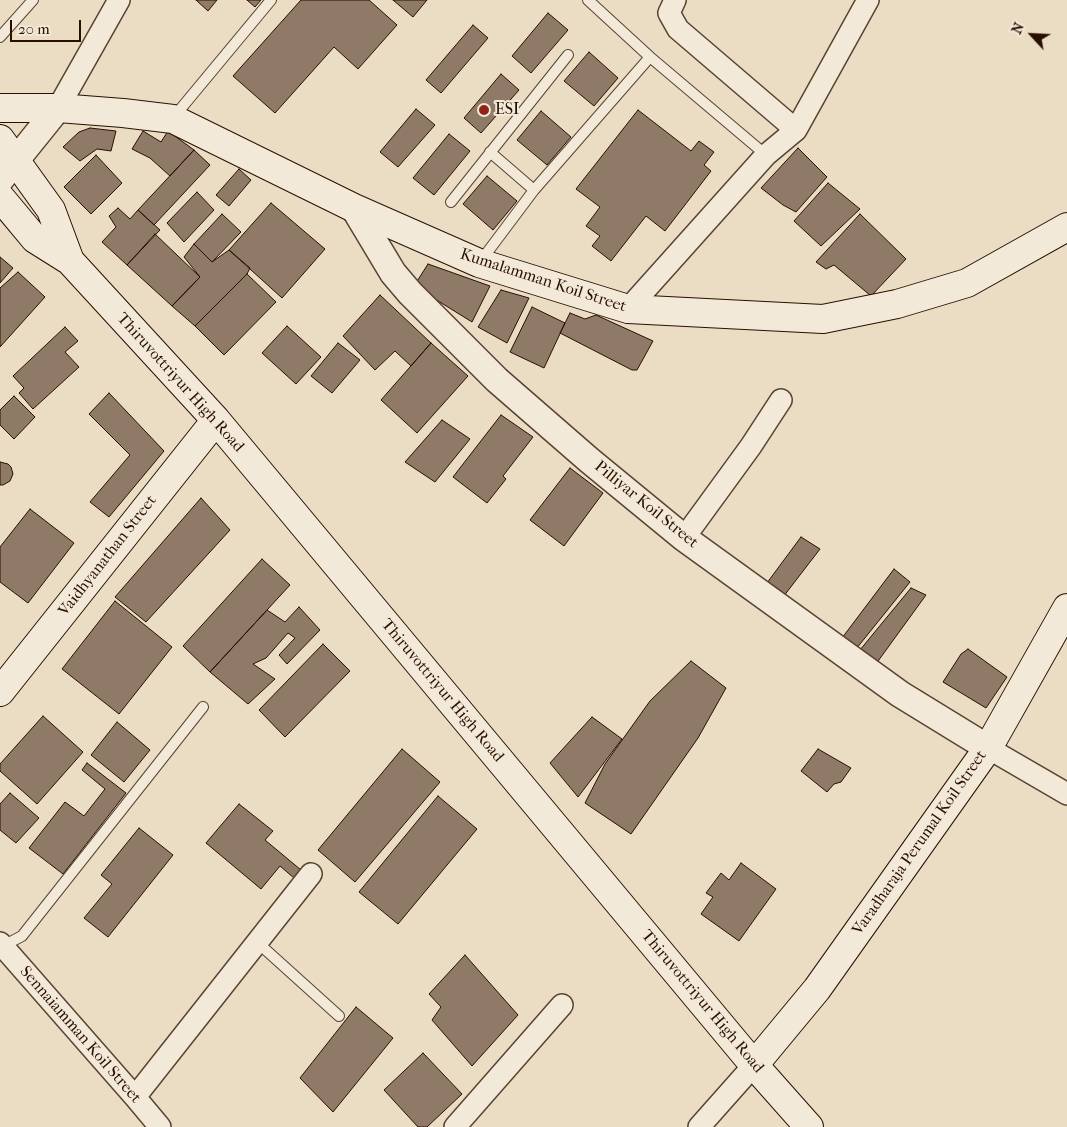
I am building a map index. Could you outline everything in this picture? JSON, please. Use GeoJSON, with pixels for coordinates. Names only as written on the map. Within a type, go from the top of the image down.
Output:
{"type":"FeatureCollection","features":[{"type":"Feature","properties":{"kind":"main road","name":"Kumalamman Koil Street"},"geometry":{"type":"LineString","coordinates":[[0,108],[58,108],[172,119],[354,208],[479,263],[628,309],[824,319],[897,304],[967,283],[1067,227]]}},
{"type":"Feature","properties":{"kind":"main road","name":"Thiruvottriyur High Road"},"geometry":{"type":"LineString","coordinates":[[0,139],[8,171],[51,210],[70,261]]}},
{"type":"Feature","properties":{"kind":"main road","name":"Thiruvottriyur High Road"},"geometry":{"type":"LineString","coordinates":[[0,197],[35,239],[70,261],[216,420],[754,1065],[809,1127]]}},
{"type":"Feature","properties":{"kind":"main road","name":"Vaidhyanathan Street"},"geometry":{"type":"LineString","coordinates":[[0,692],[216,420]]}},
{"type":"Feature","properties":{"kind":"main road","name":"Varadharaja Perumal Koil Street"},"geometry":{"type":"LineString","coordinates":[[754,1065],[817,989],[988,748],[1065,615]]}},
{"type":"Feature","properties":{"kind":"street"},"geometry":{"type":"LineString","coordinates":[[8,171],[58,108],[119,0]]}},
{"type":"Feature","properties":{"kind":"street"},"geometry":{"type":"LineString","coordinates":[[675,0],[669,13],[678,30],[796,130]]}},
{"type":"Feature","properties":{"kind":"street"},"geometry":{"type":"LineString","coordinates":[[628,309],[766,155],[796,130],[868,0]]}},
{"type":"Feature","properties":{"kind":"street","name":"Pilliyar Koil Street"},"geometry":{"type":"LineString","coordinates":[[354,208],[393,274],[410,293],[497,380],[589,460],[684,538],[900,694],[988,748]]}},
{"type":"Feature","properties":{"kind":"street"},"geometry":{"type":"LineString","coordinates":[[684,538],[751,446],[781,400]]}},
{"type":"Feature","properties":{"kind":"street"},"geometry":{"type":"LineString","coordinates":[[988,748],[1067,794]]}},
{"type":"Feature","properties":{"kind":"street"},"geometry":{"type":"LineString","coordinates":[[135,1097],[311,874]]}},
{"type":"Feature","properties":{"kind":"street","name":"Sennaiamman Koil Street"},"geometry":{"type":"LineString","coordinates":[[2,945],[160,1127]]}},
{"type":"Feature","properties":{"kind":"street"},"geometry":{"type":"LineString","coordinates":[[455,1127],[562,1005]]}},
{"type":"Feature","properties":{"kind":"street"},"geometry":{"type":"LineString","coordinates":[[699,1127],[754,1065]]}},
{"type":"Feature","properties":{"kind":"lane"},"geometry":{"type":"LineString","coordinates":[[0,37],[33,0]]}},
{"type":"Feature","properties":{"kind":"lane"},"geometry":{"type":"LineString","coordinates":[[172,119],[272,0]]}},
{"type":"Feature","properties":{"kind":"lane"},"geometry":{"type":"LineString","coordinates":[[588,0],[650,57],[766,155]]}},
{"type":"Feature","properties":{"kind":"lane"},"geometry":{"type":"LineString","coordinates":[[451,202],[568,55]]}},
{"type":"Feature","properties":{"kind":"lane"},"geometry":{"type":"LineString","coordinates":[[479,263],[534,190],[650,57]]}},
{"type":"Feature","properties":{"kind":"lane"},"geometry":{"type":"LineString","coordinates":[[490,152],[534,190]]}},
{"type":"Feature","properties":{"kind":"lane"},"geometry":{"type":"LineString","coordinates":[[2,945],[22,936],[202,707]]}},
{"type":"Feature","properties":{"kind":"lane"},"geometry":{"type":"LineString","coordinates":[[257,942],[339,1016]]}},
{"type":"Feature","properties":{"kind":"building"},"geometry":{"type":"Polygon","coordinates":[[[196,0],[217,0],[208,11],[196,0]]]}},
{"type":"Feature","properties":{"kind":"building"},"geometry":{"type":"Polygon","coordinates":[[[247,0],[261,0],[255,7],[247,0]]]}},
{"type":"Feature","properties":{"kind":"building"},"geometry":{"type":"Polygon","coordinates":[[[301,0],[369,0],[397,25],[358,69],[334,47],[275,113],[233,76],[301,0]]]}},
{"type":"Feature","properties":{"kind":"building"},"geometry":{"type":"Polygon","coordinates":[[[393,0],[427,0],[413,17],[393,0]]]}},
{"type":"Feature","properties":{"kind":"building"},"geometry":{"type":"Polygon","coordinates":[[[548,13],[568,30],[531,73],[512,56],[548,13]]]}},
{"type":"Feature","properties":{"kind":"building"},"geometry":{"type":"Polygon","coordinates":[[[473,25],[488,38],[441,93],[426,80],[473,25]]]}},
{"type":"Feature","properties":{"kind":"building"},"geometry":{"type":"Polygon","coordinates":[[[589,52],[618,78],[594,106],[564,81],[589,52]]]}},
{"type":"Feature","properties":{"kind":"building"},"geometry":{"type":"Polygon","coordinates":[[[501,74],[519,90],[481,133],[464,118],[501,74]]]}},
{"type":"Feature","properties":{"kind":"building"},"geometry":{"type":"Polygon","coordinates":[[[416,109],[435,125],[398,167],[380,152],[416,109]]]}},
{"type":"Feature","properties":{"kind":"building"},"geometry":{"type":"Polygon","coordinates":[[[638,110],[691,151],[699,141],[714,152],[704,165],[711,171],[665,231],[646,216],[611,261],[592,246],[600,236],[586,226],[600,207],[576,189],[638,110]]]}},
{"type":"Feature","properties":{"kind":"building"},"geometry":{"type":"Polygon","coordinates":[[[541,111],[571,137],[547,165],[517,140],[541,111]]]}},
{"type":"Feature","properties":{"kind":"building"},"geometry":{"type":"Polygon","coordinates":[[[90,128],[116,131],[111,151],[97,149],[80,161],[63,147],[79,132],[90,128]]]}},
{"type":"Feature","properties":{"kind":"building"},"geometry":{"type":"Polygon","coordinates":[[[143,131],[161,142],[168,131],[194,150],[170,176],[150,158],[132,149],[143,131]]]}},
{"type":"Feature","properties":{"kind":"building"},"geometry":{"type":"Polygon","coordinates":[[[449,134],[470,151],[434,195],[413,178],[449,134]]]}},
{"type":"Feature","properties":{"kind":"building"},"geometry":{"type":"Polygon","coordinates":[[[798,148],[827,177],[796,212],[783,205],[761,188],[798,148]]]}},
{"type":"Feature","properties":{"kind":"building"},"geometry":{"type":"Polygon","coordinates":[[[194,150],[210,165],[154,225],[138,210],[194,150]]]}},
{"type":"Feature","properties":{"kind":"building"},"geometry":{"type":"Polygon","coordinates":[[[96,155],[122,183],[91,214],[64,187],[96,155]]]}},
{"type":"Feature","properties":{"kind":"building"},"geometry":{"type":"Polygon","coordinates":[[[239,169],[251,180],[229,206],[216,195],[239,169]]]}},
{"type":"Feature","properties":{"kind":"building"},"geometry":{"type":"Polygon","coordinates":[[[487,176],[517,201],[493,230],[463,204],[487,176]]]}},
{"type":"Feature","properties":{"kind":"building"},"geometry":{"type":"Polygon","coordinates":[[[828,183],[860,209],[821,246],[794,221],[828,183]]]}},
{"type":"Feature","properties":{"kind":"building"},"geometry":{"type":"Polygon","coordinates":[[[197,192],[214,210],[184,242],[167,223],[197,192]]]}},
{"type":"Feature","properties":{"kind":"building"},"geometry":{"type":"Polygon","coordinates":[[[271,203],[325,249],[282,298],[229,250],[271,203]]]}},
{"type":"Feature","properties":{"kind":"building"},"geometry":{"type":"Polygon","coordinates":[[[118,208],[130,219],[138,210],[160,230],[127,265],[102,242],[116,227],[109,216],[118,208]]]}},
{"type":"Feature","properties":{"kind":"building"},"geometry":{"type":"Polygon","coordinates":[[[222,214],[241,232],[212,262],[194,244],[222,214]]]}},
{"type":"Feature","properties":{"kind":"building"},"geometry":{"type":"Polygon","coordinates":[[[860,214],[906,259],[871,296],[834,265],[826,269],[816,262],[860,214]]]}},
{"type":"Feature","properties":{"kind":"building"},"geometry":{"type":"Polygon","coordinates":[[[155,234],[200,277],[172,306],[127,265],[155,234]]]}},
{"type":"Feature","properties":{"kind":"building"},"geometry":{"type":"Polygon","coordinates":[[[194,244],[212,262],[229,250],[250,268],[247,274],[195,326],[172,306],[200,277],[184,257],[194,244]]]}},
{"type":"Feature","properties":{"kind":"building"},"geometry":{"type":"Polygon","coordinates":[[[0,257],[13,268],[0,283],[0,257]]]}},
{"type":"Feature","properties":{"kind":"building"},"geometry":{"type":"Polygon","coordinates":[[[428,264],[490,286],[472,322],[414,286],[428,264]]]}},
{"type":"Feature","properties":{"kind":"building"},"geometry":{"type":"Polygon","coordinates":[[[18,272],[45,297],[0,347],[0,288],[18,272]]]}},
{"type":"Feature","properties":{"kind":"building"},"geometry":{"type":"Polygon","coordinates":[[[247,274],[276,302],[224,355],[195,326],[247,274]]]}},
{"type":"Feature","properties":{"kind":"building"},"geometry":{"type":"Polygon","coordinates":[[[501,290],[529,298],[507,343],[478,327],[501,290]]]}},
{"type":"Feature","properties":{"kind":"building"},"geometry":{"type":"Polygon","coordinates":[[[380,295],[431,343],[411,366],[395,351],[375,370],[343,336],[380,295]]]}},
{"type":"Feature","properties":{"kind":"building"},"geometry":{"type":"Polygon","coordinates":[[[532,307],[565,323],[544,368],[510,352],[532,307]]]}},
{"type":"Feature","properties":{"kind":"building"},"geometry":{"type":"Polygon","coordinates":[[[570,313],[585,319],[596,315],[653,341],[637,370],[632,370],[560,333],[570,313]]]}},
{"type":"Feature","properties":{"kind":"building"},"geometry":{"type":"Polygon","coordinates":[[[287,326],[321,357],[296,384],[262,353],[287,326]]]}},
{"type":"Feature","properties":{"kind":"building"},"geometry":{"type":"Polygon","coordinates":[[[65,327],[78,341],[65,352],[79,367],[33,409],[19,393],[24,388],[13,376],[65,327]]]}},
{"type":"Feature","properties":{"kind":"building"},"geometry":{"type":"Polygon","coordinates":[[[338,343],[360,360],[332,393],[311,376],[338,343]]]}},
{"type":"Feature","properties":{"kind":"building"},"geometry":{"type":"Polygon","coordinates":[[[431,343],[468,376],[417,433],[381,400],[431,343]]]}},
{"type":"Feature","properties":{"kind":"building"},"geometry":{"type":"Polygon","coordinates":[[[109,393],[164,451],[109,517],[90,502],[130,455],[89,414],[109,393]]]}},
{"type":"Feature","properties":{"kind":"building"},"geometry":{"type":"Polygon","coordinates":[[[14,396],[35,417],[14,439],[0,425],[0,410],[14,396]]]}},
{"type":"Feature","properties":{"kind":"building"},"geometry":{"type":"Polygon","coordinates":[[[501,415],[533,437],[503,476],[506,479],[487,503],[453,477],[501,415]]]}},
{"type":"Feature","properties":{"kind":"building"},"geometry":{"type":"Polygon","coordinates":[[[442,420],[470,439],[435,482],[405,462],[442,420]]]}},
{"type":"Feature","properties":{"kind":"building"},"geometry":{"type":"Polygon","coordinates":[[[0,462],[8,464],[13,474],[10,481],[3,485],[0,485],[0,462]]]}},
{"type":"Feature","properties":{"kind":"building"},"geometry":{"type":"Polygon","coordinates":[[[570,468],[603,493],[564,546],[530,520],[570,468]]]}},
{"type":"Feature","properties":{"kind":"building"},"geometry":{"type":"Polygon","coordinates":[[[201,498],[230,530],[146,622],[115,597],[201,498]]]}},
{"type":"Feature","properties":{"kind":"building"},"geometry":{"type":"Polygon","coordinates":[[[30,509],[74,543],[28,603],[0,582],[0,547],[30,509]]]}},
{"type":"Feature","properties":{"kind":"building"},"geometry":{"type":"Polygon","coordinates":[[[801,537],[820,549],[780,601],[764,587],[801,537]]]}},
{"type":"Feature","properties":{"kind":"building"},"geometry":{"type":"Polygon","coordinates":[[[262,559],[290,585],[210,672],[183,646],[262,559]]]}},
{"type":"Feature","properties":{"kind":"building"},"geometry":{"type":"Polygon","coordinates":[[[894,569],[910,582],[852,654],[839,642],[894,569]]]}},
{"type":"Feature","properties":{"kind":"building"},"geometry":{"type":"Polygon","coordinates":[[[911,588],[926,595],[873,668],[855,656],[911,588]]]}},
{"type":"Feature","properties":{"kind":"building"},"geometry":{"type":"Polygon","coordinates":[[[115,601],[172,647],[119,714],[62,669],[115,601]]]}},
{"type":"Feature","properties":{"kind":"building"},"geometry":{"type":"Polygon","coordinates":[[[299,607],[320,630],[287,664],[279,655],[295,638],[288,633],[266,658],[253,664],[275,679],[248,704],[210,672],[267,610],[285,622],[299,607]]]}},
{"type":"Feature","properties":{"kind":"building"},"geometry":{"type":"Polygon","coordinates":[[[323,644],[350,671],[285,737],[259,710],[323,644]]]}},
{"type":"Feature","properties":{"kind":"building"},"geometry":{"type":"Polygon","coordinates":[[[968,649],[1007,677],[986,708],[943,682],[961,654],[968,649]]]}},
{"type":"Feature","properties":{"kind":"building"},"geometry":{"type":"Polygon","coordinates":[[[691,661],[726,688],[698,738],[631,834],[585,803],[605,764],[650,701],[691,661]]]}},
{"type":"Feature","properties":{"kind":"building"},"geometry":{"type":"Polygon","coordinates":[[[43,716],[83,752],[37,804],[0,771],[0,764],[43,716]]]}},
{"type":"Feature","properties":{"kind":"building"},"geometry":{"type":"Polygon","coordinates":[[[592,717],[622,739],[578,797],[550,763],[592,717]]]}},
{"type":"Feature","properties":{"kind":"building"},"geometry":{"type":"Polygon","coordinates":[[[117,722],[150,750],[124,782],[91,755],[117,722]]]}},
{"type":"Feature","properties":{"kind":"building"},"geometry":{"type":"Polygon","coordinates":[[[402,749],[440,782],[355,882],[318,850],[402,749]]]}},
{"type":"Feature","properties":{"kind":"building"},"geometry":{"type":"Polygon","coordinates":[[[818,749],[851,768],[841,782],[834,784],[827,792],[801,771],[818,749]]]}},
{"type":"Feature","properties":{"kind":"building"},"geometry":{"type":"Polygon","coordinates":[[[87,763],[126,793],[63,874],[29,848],[65,802],[84,816],[105,789],[82,770],[87,763]]]}},
{"type":"Feature","properties":{"kind":"building"},"geometry":{"type":"Polygon","coordinates":[[[10,793],[39,818],[16,843],[0,830],[0,804],[10,793]]]}},
{"type":"Feature","properties":{"kind":"building"},"geometry":{"type":"Polygon","coordinates":[[[438,796],[477,829],[398,924],[359,892],[438,796]]]}},
{"type":"Feature","properties":{"kind":"building"},"geometry":{"type":"Polygon","coordinates":[[[239,804],[273,831],[265,840],[301,870],[294,878],[280,866],[261,889],[206,843],[239,804]]]}},
{"type":"Feature","properties":{"kind":"building"},"geometry":{"type":"Polygon","coordinates":[[[139,828],[173,855],[108,937],[84,918],[112,884],[101,875],[139,828]]]}},
{"type":"Feature","properties":{"kind":"building"},"geometry":{"type":"Polygon","coordinates":[[[741,863],[776,889],[739,941],[701,914],[713,897],[706,893],[721,873],[729,880],[741,863]]]}},
{"type":"Feature","properties":{"kind":"building"},"geometry":{"type":"Polygon","coordinates":[[[465,955],[518,1015],[472,1066],[432,1020],[441,1007],[429,994],[465,955]]]}},
{"type":"Feature","properties":{"kind":"building"},"geometry":{"type":"Polygon","coordinates":[[[356,1007],[393,1038],[333,1112],[300,1078],[356,1007]]]}},
{"type":"Feature","properties":{"kind":"building"},"geometry":{"type":"Polygon","coordinates":[[[423,1053],[462,1094],[427,1127],[418,1127],[384,1090],[423,1053]]]}},
{"type":"Feature","properties":{"kind":"place","name":"ESI"},"geometry":{"type":"Point","coordinates":[484,110]}}]}
